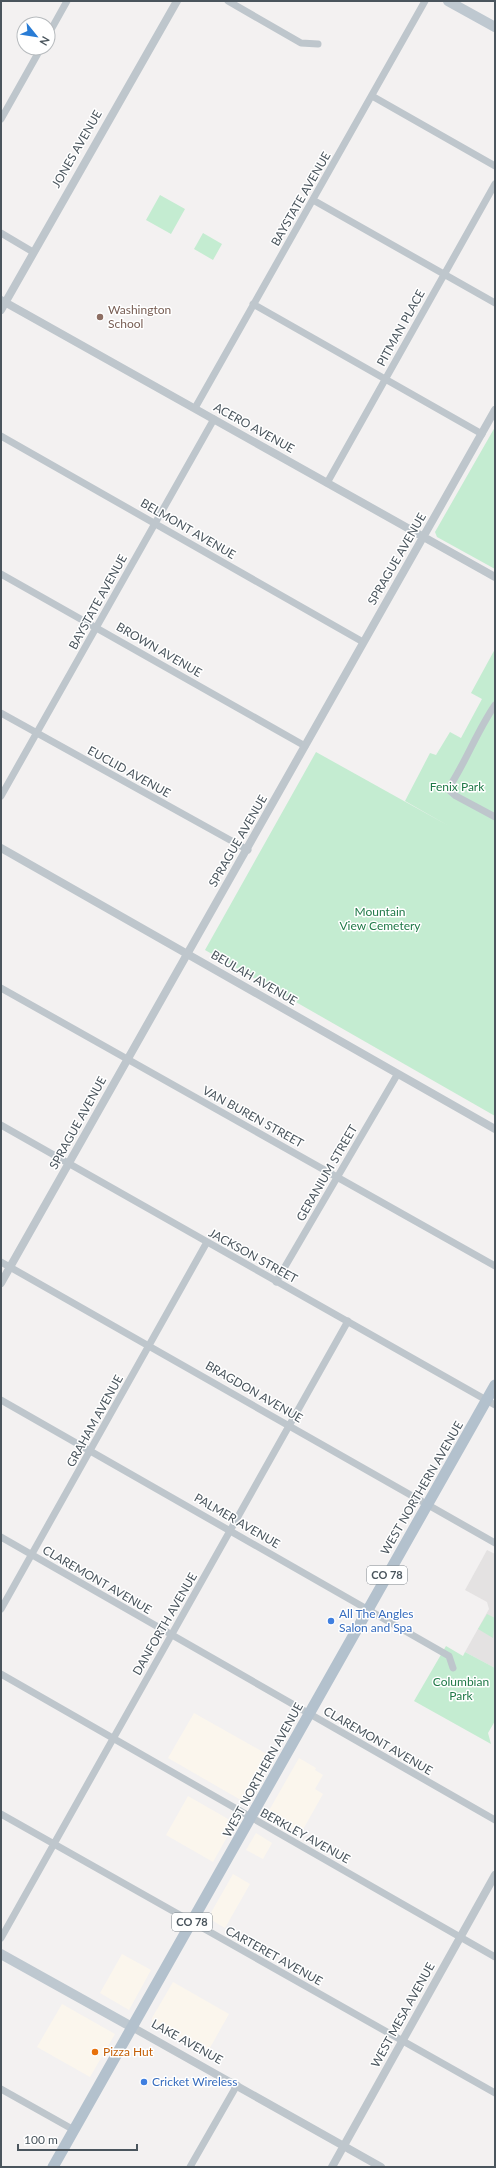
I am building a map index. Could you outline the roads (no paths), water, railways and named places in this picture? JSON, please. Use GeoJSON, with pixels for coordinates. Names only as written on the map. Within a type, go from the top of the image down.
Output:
{"type":"FeatureCollection","features":[{"type":"Feature","properties":{"kind":"main road"},"geometry":{"type":"LineString","coordinates":[[448,1],[495,27]]}},
{"type":"Feature","properties":{"kind":"main road","name":"WEST NORTHERN AVENUE"},"geometry":{"type":"LineString","coordinates":[[53,2167],[310,1714],[427,1504],[491,1403],[495,1385]]}},
{"type":"Feature","properties":{"kind":"main road","name":"LAKE AVENUE"},"geometry":{"type":"LineString","coordinates":[[1,1954],[132,2027]]}},
{"type":"Feature","properties":{"kind":"street"},"geometry":{"type":"LineString","coordinates":[[56,21],[67,1]]}},
{"type":"Feature","properties":{"kind":"street","name":"JONES AVENUE"},"geometry":{"type":"LineString","coordinates":[[1,310],[3,301],[33,252],[176,1]]}},
{"type":"Feature","properties":{"kind":"street"},"geometry":{"type":"LineString","coordinates":[[228,1],[301,43],[318,44]]}},
{"type":"Feature","properties":{"kind":"street","name":"BAYSTATE AVENUE"},"geometry":{"type":"LineString","coordinates":[[195,408],[425,1]]}},
{"type":"Feature","properties":{"kind":"street"},"geometry":{"type":"LineString","coordinates":[[1,119],[36,56]]}},
{"type":"Feature","properties":{"kind":"street"},"geometry":{"type":"LineString","coordinates":[[372,96],[495,166]]}},
{"type":"Feature","properties":{"kind":"street","name":"PITMAN PLACE"},"geometry":{"type":"LineString","coordinates":[[327,483],[495,184]]}},
{"type":"Feature","properties":{"kind":"street"},"geometry":{"type":"LineString","coordinates":[[313,200],[495,303]]}},
{"type":"Feature","properties":{"kind":"street"},"geometry":{"type":"LineString","coordinates":[[1,233],[33,252]]}},
{"type":"Feature","properties":{"kind":"street","name":"ACERO AVENUE"},"geometry":{"type":"LineString","coordinates":[[3,301],[495,578]]}},
{"type":"Feature","properties":{"kind":"street"},"geometry":{"type":"LineString","coordinates":[[253,304],[482,434]]}},
{"type":"Feature","properties":{"kind":"street","name":"SPRAGUE AVENUE"},"geometry":{"type":"LineString","coordinates":[[1,1283],[248,850],[363,642],[495,410]]}},
{"type":"Feature","properties":{"kind":"street","name":"BAYSTATE AVENUE"},"geometry":{"type":"LineString","coordinates":[[1,796],[214,419]]}},
{"type":"Feature","properties":{"kind":"street","name":"BELMONT AVENUE"},"geometry":{"type":"LineString","coordinates":[[1,436],[363,642]]}},
{"type":"Feature","properties":{"kind":"street","name":"BROWN AVENUE"},"geometry":{"type":"LineString","coordinates":[[1,574],[305,746]]}},
{"type":"Feature","properties":{"kind":"street"},"geometry":{"type":"LineString","coordinates":[[495,705],[486,718],[448,789],[456,796],[495,817]]}},
{"type":"Feature","properties":{"kind":"street","name":"EUCLID AVENUE"},"geometry":{"type":"LineString","coordinates":[[1,713],[248,850]]}},
{"type":"Feature","properties":{"kind":"street","name":"BEULAH AVENUE"},"geometry":{"type":"LineString","coordinates":[[1,848],[188,953],[397,1075],[495,1129]]}},
{"type":"Feature","properties":{"kind":"street","name":"VAN BUREN STREET"},"geometry":{"type":"LineString","coordinates":[[1,988],[495,1266]]}},
{"type":"Feature","properties":{"kind":"street","name":"GERANIUM STREET"},"geometry":{"type":"LineString","coordinates":[[276,1282],[397,1075]]}},
{"type":"Feature","properties":{"kind":"street","name":"JACKSON STREET"},"geometry":{"type":"LineString","coordinates":[[1,1125],[491,1403]]}},
{"type":"Feature","properties":{"kind":"street","name":"GRAHAM AVENUE"},"geometry":{"type":"LineString","coordinates":[[1,1609],[207,1242]]}},
{"type":"Feature","properties":{"kind":"street","name":"BRAGDON AVENUE"},"geometry":{"type":"LineString","coordinates":[[1,1262],[495,1543]]}},
{"type":"Feature","properties":{"kind":"street","name":"DANFORTH AVENUE"},"geometry":{"type":"LineString","coordinates":[[1,1938],[170,1635],[232,1530],[348,1321]]}},
{"type":"Feature","properties":{"kind":"street","name":"PALMER AVENUE"},"geometry":{"type":"LineString","coordinates":[[1,1400],[232,1530],[449,1656],[453,1668]]}},
{"type":"Feature","properties":{"kind":"street","name":"CLAREMONT AVENUE"},"geometry":{"type":"LineString","coordinates":[[1,1538],[495,1820]]}},
{"type":"Feature","properties":{"kind":"street","name":"BERKLEY AVENUE"},"geometry":{"type":"LineString","coordinates":[[1,1674],[495,1957]]}},
{"type":"Feature","properties":{"kind":"street","name":"CARTERET AVENUE"},"geometry":{"type":"LineString","coordinates":[[1,1814],[495,2093]]}},
{"type":"Feature","properties":{"kind":"street","name":"WEST MESA AVENUE"},"geometry":{"type":"LineString","coordinates":[[332,2167],[495,1875]]}},
{"type":"Feature","properties":{"kind":"street","name":"LAKE AVENUE"},"geometry":{"type":"LineString","coordinates":[[132,2027],[381,2167]]}},
{"type":"Feature","properties":{"kind":"street"},"geometry":{"type":"LineString","coordinates":[[190,2167],[237,2085]]}},
{"type":"Feature","properties":{"kind":"street"},"geometry":{"type":"LineString","coordinates":[[1,2089],[74,2130]]}},
{"type":"Feature","properties":{"kind":"place","name":"Washington School"},"geometry":{"type":"Point","coordinates":[100,317]}},
{"type":"Feature","properties":{"kind":"place","name":"All The Angles Salon and Spa"},"geometry":{"type":"Point","coordinates":[331,1621]}},
{"type":"Feature","properties":{"kind":"place","name":"Pizza Hut"},"geometry":{"type":"Point","coordinates":[95,2052]}},
{"type":"Feature","properties":{"kind":"place","name":"Cricket Wireless"},"geometry":{"type":"Point","coordinates":[144,2082]}},
{"type":"Feature","properties":{"kind":"park label","name":"Fenix Park"},"geometry":{"type":"Point","coordinates":[457,787]}},
{"type":"Feature","properties":{"kind":"park label","name":"Mountain View Cemetery"},"geometry":{"type":"Point","coordinates":[380,919]}},
{"type":"Feature","properties":{"kind":"park label","name":"Columbian Park"},"geometry":{"type":"Point","coordinates":[461,1689]}}]}
